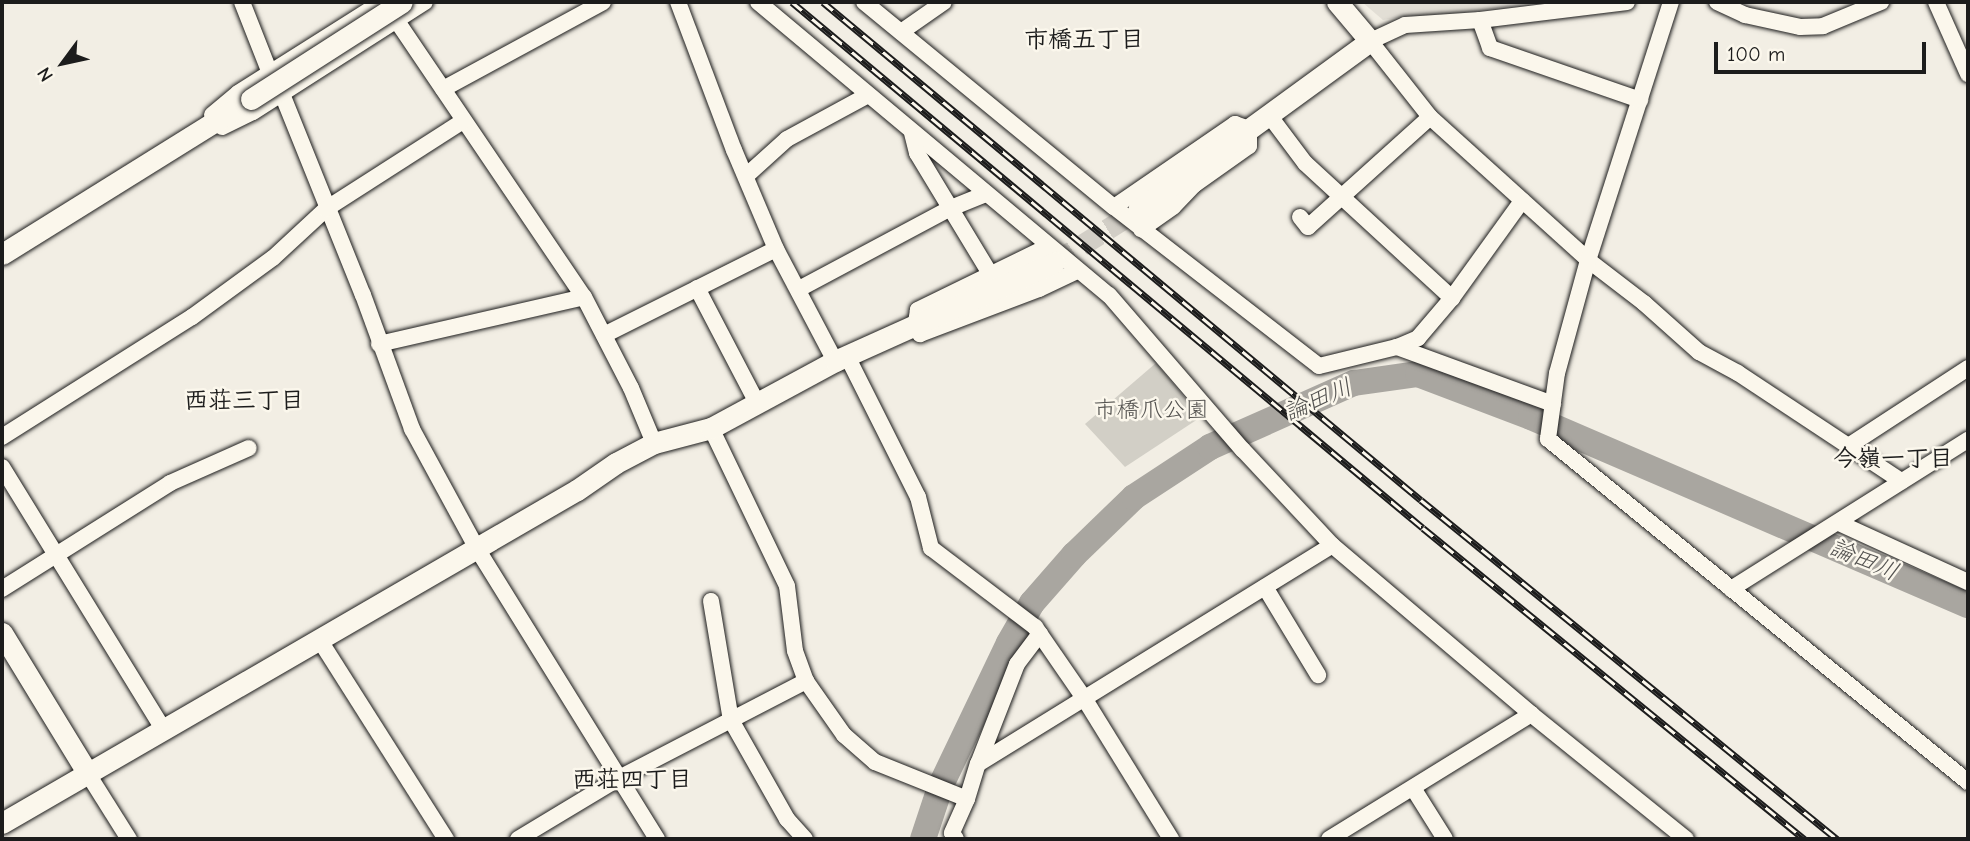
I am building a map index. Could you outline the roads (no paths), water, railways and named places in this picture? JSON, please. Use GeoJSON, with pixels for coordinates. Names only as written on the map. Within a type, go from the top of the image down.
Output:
{"type":"FeatureCollection","features":[{"type":"Feature","properties":{"kind":"street"},"geometry":{"type":"LineString","coordinates":[[242,2],[270,73]]}},
{"type":"Feature","properties":{"kind":"street"},"geometry":{"type":"LineString","coordinates":[[171,151],[238,93],[383,2],[399,11],[463,121],[584,297],[631,388],[654,443]]}},
{"type":"Feature","properties":{"kind":"street"},"geometry":{"type":"LineString","coordinates":[[2,254],[251,99],[399,11],[425,2]]}},
{"type":"Feature","properties":{"kind":"street"},"geometry":{"type":"LineString","coordinates":[[443,89],[603,2]]}},
{"type":"Feature","properties":{"kind":"street"},"geometry":{"type":"LineString","coordinates":[[678,2],[776,249],[918,497],[931,548],[1037,631],[1084,698],[1171,839]]}},
{"type":"Feature","properties":{"kind":"street"},"geometry":{"type":"LineString","coordinates":[[758,2],[986,194],[1052,254],[1109,295],[1219,419],[1243,450],[1332,545],[1531,714],[1686,839]]}},
{"type":"Feature","properties":{"kind":"street"},"geometry":{"type":"LineString","coordinates":[[864,2],[1114,207],[1140,219],[1319,366],[1397,347],[1418,338],[1452,298],[1522,201]]}},
{"type":"Feature","properties":{"kind":"street"},"geometry":{"type":"LineString","coordinates":[[901,32],[942,2]]}},
{"type":"Feature","properties":{"kind":"street"},"geometry":{"type":"LineString","coordinates":[[1337,2],[1430,117],[1588,260],[1646,304],[1699,352],[1738,373],[1901,481]]}},
{"type":"Feature","properties":{"kind":"street"},"geometry":{"type":"LineString","coordinates":[[1140,219],[1249,129],[1370,41],[1405,25],[1480,20],[1627,2]]}},
{"type":"Feature","properties":{"kind":"street"},"geometry":{"type":"LineString","coordinates":[[1671,2],[1588,260],[1557,373],[1548,439],[1968,782]]}},
{"type":"Feature","properties":{"kind":"street"},"geometry":{"type":"LineString","coordinates":[[1717,2],[1745,15],[1800,27],[1823,26],[1881,2]]}},
{"type":"Feature","properties":{"kind":"street"},"geometry":{"type":"LineString","coordinates":[[1936,2],[1968,74]]}},
{"type":"Feature","properties":{"kind":"street"},"geometry":{"type":"LineString","coordinates":[[171,151],[253,112],[399,11]]}},
{"type":"Feature","properties":{"kind":"street"},"geometry":{"type":"LineString","coordinates":[[1480,20],[1490,48],[1640,100]]}},
{"type":"Feature","properties":{"kind":"street"},"geometry":{"type":"LineString","coordinates":[[282,94],[326,209],[363,295],[409,422],[476,547],[657,839]]}},
{"type":"Feature","properties":{"kind":"street"},"geometry":{"type":"LineString","coordinates":[[746,176],[786,139],[868,95]]}},
{"type":"Feature","properties":{"kind":"street"},"geometry":{"type":"LineString","coordinates":[[1269,115],[1305,163],[1452,298]]}},
{"type":"Feature","properties":{"kind":"street"},"geometry":{"type":"LineString","coordinates":[[1300,216],[1308,227],[1430,117]]}},
{"type":"Feature","properties":{"kind":"street"},"geometry":{"type":"LineString","coordinates":[[2,437],[192,317],[273,258],[326,209],[463,121]]}},
{"type":"Feature","properties":{"kind":"street"},"geometry":{"type":"LineString","coordinates":[[1114,207],[1235,124],[1249,129]]}},
{"type":"Feature","properties":{"kind":"street"},"geometry":{"type":"LineString","coordinates":[[912,133],[918,153],[991,275]]}},
{"type":"Feature","properties":{"kind":"street"},"geometry":{"type":"LineString","coordinates":[[799,289],[951,208],[986,194]]}},
{"type":"Feature","properties":{"kind":"street"},"geometry":{"type":"LineString","coordinates":[[604,335],[776,249]]}},
{"type":"Feature","properties":{"kind":"street"},"geometry":{"type":"LineString","coordinates":[[1052,254],[991,275],[918,310],[916,323],[920,334],[1039,289],[1077,271]]}},
{"type":"Feature","properties":{"kind":"street"},"geometry":{"type":"LineString","coordinates":[[2,823],[654,443],[711,428],[841,359],[1052,254]]}},
{"type":"Feature","properties":{"kind":"street"},"geometry":{"type":"LineString","coordinates":[[697,288],[757,403]]}},
{"type":"Feature","properties":{"kind":"street"},"geometry":{"type":"LineString","coordinates":[[379,344],[584,297]]}},
{"type":"Feature","properties":{"kind":"street"},"geometry":{"type":"LineString","coordinates":[[1397,347],[1553,404]]}},
{"type":"Feature","properties":{"kind":"street"},"geometry":{"type":"LineString","coordinates":[[1850,445],[1968,368]]}},
{"type":"Feature","properties":{"kind":"street"},"geometry":{"type":"LineString","coordinates":[[711,428],[787,586],[795,651],[806,681],[844,735],[875,762],[963,797]]}},
{"type":"Feature","properties":{"kind":"street"},"geometry":{"type":"LineString","coordinates":[[1731,589],[1968,440]]}},
{"type":"Feature","properties":{"kind":"street"},"geometry":{"type":"LineString","coordinates":[[2,589],[170,483],[249,448]]}},
{"type":"Feature","properties":{"kind":"street"},"geometry":{"type":"LineString","coordinates":[[2,467],[164,730]]}},
{"type":"Feature","properties":{"kind":"street"},"geometry":{"type":"LineString","coordinates":[[1835,525],[1968,582]]}},
{"type":"Feature","properties":{"kind":"street"},"geometry":{"type":"LineString","coordinates":[[978,764],[1332,545]]}},
{"type":"Feature","properties":{"kind":"street"},"geometry":{"type":"LineString","coordinates":[[1265,587],[1318,674]]}},
{"type":"Feature","properties":{"kind":"street"},"geometry":{"type":"LineString","coordinates":[[711,601],[731,720],[787,819],[804,839]]}},
{"type":"Feature","properties":{"kind":"street"},"geometry":{"type":"LineString","coordinates":[[956,839],[952,833],[963,797],[1017,664],[1037,631]]}},
{"type":"Feature","properties":{"kind":"street"},"geometry":{"type":"LineString","coordinates":[[2,633],[129,839]]}},
{"type":"Feature","properties":{"kind":"street"},"geometry":{"type":"LineString","coordinates":[[319,639],[446,839]]}},
{"type":"Feature","properties":{"kind":"street"},"geometry":{"type":"LineString","coordinates":[[518,839],[619,778],[806,681]]}},
{"type":"Feature","properties":{"kind":"street"},"geometry":{"type":"LineString","coordinates":[[1329,839],[1531,714]]}},
{"type":"Feature","properties":{"kind":"street"},"geometry":{"type":"LineString","coordinates":[[1413,788],[1445,839]]}},
{"type":"Feature","properties":{"kind":"waterway","name":"論田川"},"geometry":{"type":"LineString","coordinates":[[923,839],[941,785],[1009,643],[1032,603],[1074,555],[1134,497],[1210,447],[1354,383],[1418,374],[1531,417],[1968,605]]}},
{"type":"Feature","properties":{"kind":"tunnel"},"geometry":{"type":"LineString","coordinates":[[1055,262],[1138,210]]}},
{"type":"Feature","properties":{"kind":"railway"},"geometry":{"type":"LineString","coordinates":[[792,2],[1423,528],[1804,839]]}},
{"type":"Feature","properties":{"kind":"railway"},"geometry":{"type":"LineString","coordinates":[[823,2],[1421,500],[1837,839]]}},
{"type":"Feature","properties":{"kind":"district","name":"市橋五丁目"},"geometry":{"type":"Point","coordinates":[1084,40]}},
{"type":"Feature","properties":{"kind":"district","name":"西荘三丁目"},"geometry":{"type":"Point","coordinates":[244,401]}},
{"type":"Feature","properties":{"kind":"district","name":"今嶺一丁目"},"geometry":{"type":"Point","coordinates":[1893,459]}},
{"type":"Feature","properties":{"kind":"district","name":"西荘四丁目"},"geometry":{"type":"Point","coordinates":[632,780]}},
{"type":"Feature","properties":{"kind":"park label","name":"市橋爪公園"},"geometry":{"type":"Point","coordinates":[1151,410]}}]}
